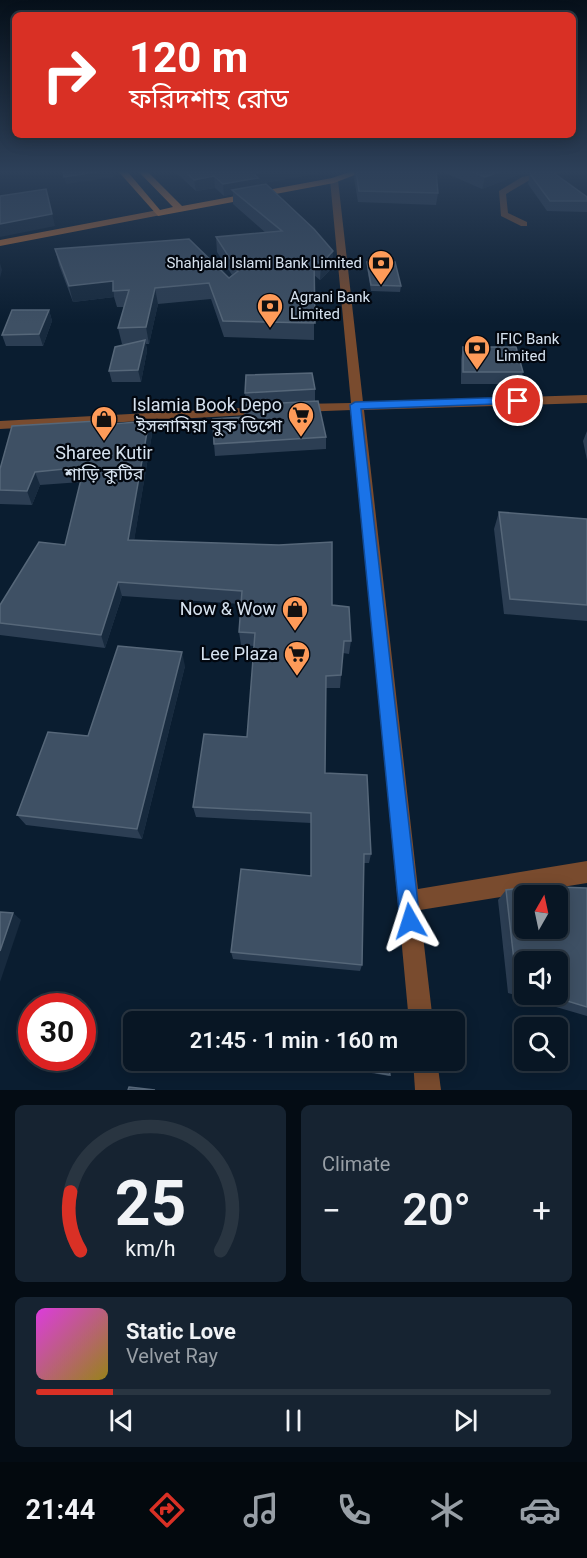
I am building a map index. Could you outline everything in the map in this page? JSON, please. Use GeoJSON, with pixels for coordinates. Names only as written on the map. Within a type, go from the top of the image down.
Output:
{"type":"FeatureCollection","features":[{"type":"Feature","properties":{"kind":"main road"},"geometry":{"type":"LineString","coordinates":[[0,243],[111,222]]}},
{"type":"Feature","properties":{"kind":"street"},"geometry":{"type":"LineString","coordinates":[[339,222],[346,279],[355,405],[420,1011]]}},
{"type":"Feature","properties":{"kind":"street"},"geometry":{"type":"LineString","coordinates":[[520,222],[524,224]]}},
{"type":"Feature","properties":{"kind":"street"},"geometry":{"type":"LineString","coordinates":[[0,425],[355,405],[587,399]]}},
{"type":"Feature","properties":{"kind":"street"},"geometry":{"type":"LineString","coordinates":[[408,901],[587,872]]}},
{"type":"Feature","properties":{"kind":"street"},"geometry":{"type":"LineString","coordinates":[[426,1071],[429,1090]]}},
{"type":"Feature","properties":{"kind":"building"},"geometry":{"type":"Polygon","coordinates":[[[271,222],[306,222],[333,251],[321,264],[314,259],[315,323],[223,321],[209,283],[155,288],[146,327],[118,328],[129,290],[113,291],[113,281],[69,286],[55,249],[189,239],[229,278],[238,271],[216,237],[282,231],[271,222]]]}},
{"type":"Feature","properties":{"kind":"building"},"geometry":{"type":"Polygon","coordinates":[[[367,262],[395,262],[401,286],[371,285],[367,262]]]}},
{"type":"Feature","properties":{"kind":"building"},"geometry":{"type":"Polygon","coordinates":[[[12,310],[49,310],[39,334],[2,335],[12,310]]]}},
{"type":"Feature","properties":{"kind":"building"},"geometry":{"type":"Polygon","coordinates":[[[145,340],[138,370],[109,371],[115,347],[145,340]]]}},
{"type":"Feature","properties":{"kind":"building"},"geometry":{"type":"Polygon","coordinates":[[[463,347],[516,347],[523,372],[463,372],[463,347]]]}},
{"type":"Feature","properties":{"kind":"building"},"geometry":{"type":"Polygon","coordinates":[[[312,373],[315,389],[245,393],[246,375],[312,373]]]}},
{"type":"Feature","properties":{"kind":"building"},"geometry":{"type":"Polygon","coordinates":[[[318,401],[326,437],[214,444],[213,419],[245,417],[245,405],[318,401]]]}},
{"type":"Feature","properties":{"kind":"building"},"geometry":{"type":"Polygon","coordinates":[[[114,420],[113,424],[149,421],[128,540],[279,545],[332,542],[332,605],[349,607],[351,641],[344,641],[341,675],[326,676],[325,773],[367,775],[371,854],[364,854],[362,965],[231,952],[241,869],[311,876],[311,813],[193,807],[204,734],[247,737],[255,633],[239,632],[242,591],[118,582],[101,635],[0,623],[0,605],[39,542],[65,545],[84,467],[35,472],[27,491],[0,490],[0,469],[12,426],[114,420]]]}},
{"type":"Feature","properties":{"kind":"building"},"geometry":{"type":"Polygon","coordinates":[[[499,512],[587,519],[587,605],[510,599],[499,512]]]}},
{"type":"Feature","properties":{"kind":"building"},"geometry":{"type":"Polygon","coordinates":[[[118,646],[182,652],[137,829],[17,815],[48,732],[88,736],[118,646]]]}},
{"type":"Feature","properties":{"kind":"building"},"geometry":{"type":"Polygon","coordinates":[[[568,887],[587,888],[587,1007],[568,1001],[568,951],[514,951],[514,961],[506,890],[514,889],[514,939],[568,939],[568,887]]]}},
{"type":"Feature","properties":{"kind":"building"},"geometry":{"type":"Polygon","coordinates":[[[0,912],[13,913],[0,951],[0,912]]]}},
{"type":"Feature","properties":{"kind":"building"},"geometry":{"type":"Polygon","coordinates":[[[368,1071],[389,1071],[390,1075],[368,1071]]]}},
{"type":"Feature","properties":{"kind":"building"},"geometry":{"type":"Polygon","coordinates":[[[129,1087],[155,1090],[128,1090],[129,1087]]]}},
{"type":"Feature","properties":{"kind":"place","name":"Shahjalal Islami Bank Limited"},"geometry":{"type":"Point","coordinates":[381,286]}},
{"type":"Feature","properties":{"kind":"place","name":"Agrani Bank Limited"},"geometry":{"type":"Point","coordinates":[270,329]}},
{"type":"Feature","properties":{"kind":"place","name":"IFIC Bank Limited"},"geometry":{"type":"Point","coordinates":[477,371]}},
{"type":"Feature","properties":{"kind":"place","name":"Islamia Book Depo ইসলামিয়া বুক ডিপো"},"geometry":{"type":"Point","coordinates":[301,438]}},
{"type":"Feature","properties":{"kind":"place","name":"Sharee Kutir শাড়ি কুটির"},"geometry":{"type":"Point","coordinates":[104,442]}},
{"type":"Feature","properties":{"kind":"place","name":"Now & Wow"},"geometry":{"type":"Point","coordinates":[295,632]}},
{"type":"Feature","properties":{"kind":"place","name":"Lee Plaza"},"geometry":{"type":"Point","coordinates":[297,677]}},
{"type":"Feature","properties":{"kind":"route"},"geometry":{"type":"LineString","coordinates":[[410,921],[355,405],[518,401]]}}]}
